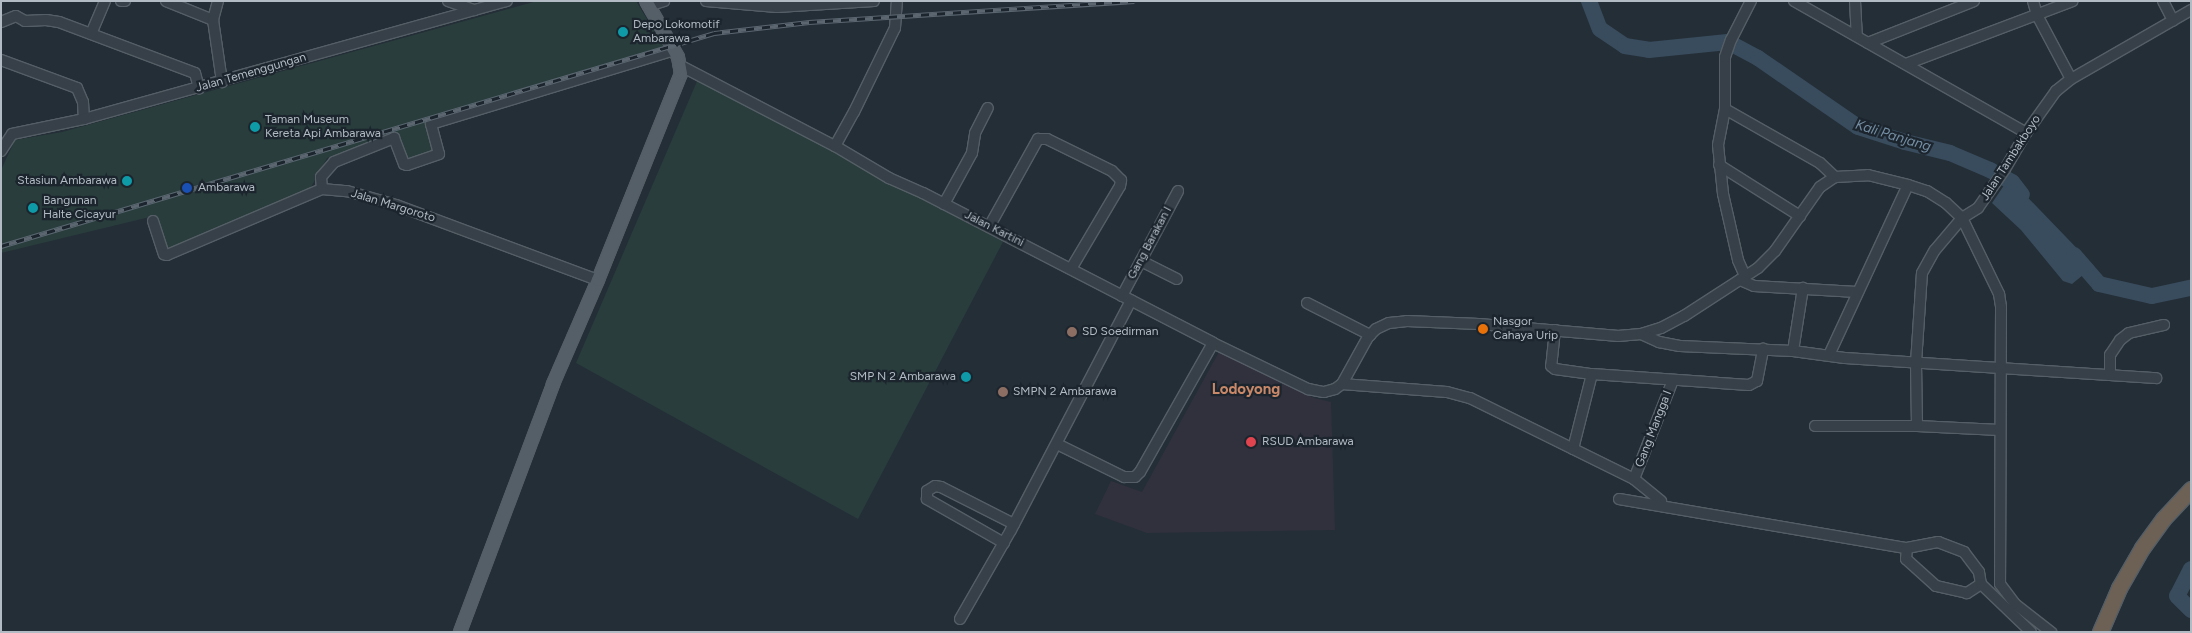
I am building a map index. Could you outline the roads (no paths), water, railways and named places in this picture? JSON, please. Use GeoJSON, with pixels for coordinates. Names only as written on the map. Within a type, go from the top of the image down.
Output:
{"type":"FeatureCollection","features":[{"type":"Feature","properties":{"kind":"highway"},"geometry":{"type":"LineString","coordinates":[[2103,628],[2119,588],[2142,548],[2163,519],[2191,488]]}},
{"type":"Feature","properties":{"kind":"main road"},"geometry":{"type":"LineString","coordinates":[[460,632],[553,384],[598,280],[678,83],[681,66],[647,4]]}},
{"type":"Feature","properties":{"kind":"street"},"geometry":{"type":"LineString","coordinates":[[91,34],[105,1]]}},
{"type":"Feature","properties":{"kind":"street"},"geometry":{"type":"LineString","coordinates":[[166,1],[213,20]]}},
{"type":"Feature","properties":{"kind":"street"},"geometry":{"type":"LineString","coordinates":[[218,1],[213,20],[222,82]]}},
{"type":"Feature","properties":{"kind":"street"},"geometry":{"type":"LineString","coordinates":[[448,1],[474,10]]}},
{"type":"Feature","properties":{"kind":"street","name":"Jalan Temenggungan"},"geometry":{"type":"LineString","coordinates":[[1,151],[5,134],[84,120],[507,1]]}},
{"type":"Feature","properties":{"kind":"street"},"geometry":{"type":"LineString","coordinates":[[647,4],[664,1]]}},
{"type":"Feature","properties":{"kind":"street"},"geometry":{"type":"LineString","coordinates":[[706,1],[777,7],[874,1]]}},
{"type":"Feature","properties":{"kind":"street"},"geometry":{"type":"LineString","coordinates":[[835,146],[895,28],[897,1]]}},
{"type":"Feature","properties":{"kind":"street"},"geometry":{"type":"LineString","coordinates":[[1752,1],[1731,40],[1725,57],[1725,109],[1718,145],[1731,235],[1743,278],[1754,286],[1857,292]]}},
{"type":"Feature","properties":{"kind":"street"},"geometry":{"type":"LineString","coordinates":[[1794,1],[2026,133]]}},
{"type":"Feature","properties":{"kind":"street"},"geometry":{"type":"LineString","coordinates":[[1855,1],[1857,36]]}},
{"type":"Feature","properties":{"kind":"street"},"geometry":{"type":"LineString","coordinates":[[1868,44],[1974,1]]}},
{"type":"Feature","properties":{"kind":"street"},"geometry":{"type":"LineString","coordinates":[[2033,1],[2037,15],[2071,79]]}},
{"type":"Feature","properties":{"kind":"street"},"geometry":{"type":"LineString","coordinates":[[1906,64],[2073,1]]}},
{"type":"Feature","properties":{"kind":"street"},"geometry":{"type":"LineString","coordinates":[[2163,1],[2173,21]]}},
{"type":"Feature","properties":{"kind":"street","name":"Jalan Tambakboyo"},"geometry":{"type":"LineString","coordinates":[[1917,426],[1916,363],[1922,273],[1934,250],[1962,218],[1978,208],[2005,169],[2026,133],[2056,92],[2071,79],[2189,12]]}},
{"type":"Feature","properties":{"kind":"street"},"geometry":{"type":"LineString","coordinates":[[1,22],[16,16],[25,21],[46,20],[91,34],[194,72],[199,88]]}},
{"type":"Feature","properties":{"kind":"street"},"geometry":{"type":"LineString","coordinates":[[322,189],[321,176],[334,162],[394,138],[404,164],[439,154],[431,124],[671,45]]}},
{"type":"Feature","properties":{"kind":"street"},"geometry":{"type":"LineString","coordinates":[[1,60],[76,88],[83,102],[84,120]]}},
{"type":"Feature","properties":{"kind":"street","name":"Jalan Kartini"},"geometry":{"type":"LineString","coordinates":[[681,66],[835,146],[889,178],[944,204],[1213,343],[1308,389],[1324,392],[1335,389],[1342,384]]}},
{"type":"Feature","properties":{"kind":"street"},"geometry":{"type":"LineString","coordinates":[[944,204],[972,152],[975,133],[988,108]]}},
{"type":"Feature","properties":{"kind":"street"},"geometry":{"type":"LineString","coordinates":[[1725,109],[1820,163],[1835,176]]}},
{"type":"Feature","properties":{"kind":"street"},"geometry":{"type":"LineString","coordinates":[[989,227],[1038,139],[1047,139],[1079,153],[1112,171],[1121,180],[1120,186],[1071,269]]}},
{"type":"Feature","properties":{"kind":"street"},"geometry":{"type":"LineString","coordinates":[[1720,165],[1800,216]]}},
{"type":"Feature","properties":{"kind":"street"},"geometry":{"type":"LineString","coordinates":[[1661,501],[1634,479],[1470,398],[1447,392],[1342,384],[1370,334],[1389,323],[1407,321],[1555,330],[1618,336],[1641,334],[1661,328],[1684,316],[1743,278],[1775,252],[1820,187],[1835,176],[1868,174],[1927,191],[1962,218],[1999,294],[2002,366],[2000,584],[2015,604],[2051,632]]}},
{"type":"Feature","properties":{"kind":"street"},"geometry":{"type":"LineString","coordinates":[[1829,355],[1908,185]]}},
{"type":"Feature","properties":{"kind":"street","name":"Jalan Margoroto"},"geometry":{"type":"LineString","coordinates":[[153,221],[164,254],[167,255],[322,189],[347,191],[396,205],[598,280]]}},
{"type":"Feature","properties":{"kind":"street","name":"Gang Barakan I"},"geometry":{"type":"LineString","coordinates":[[960,619],[1004,543],[1057,444],[1126,298],[1141,261],[1178,191]]}},
{"type":"Feature","properties":{"kind":"street"},"geometry":{"type":"LineString","coordinates":[[1141,261],[1177,279]]}},
{"type":"Feature","properties":{"kind":"street"},"geometry":{"type":"LineString","coordinates":[[1793,351],[1803,288]]}},
{"type":"Feature","properties":{"kind":"street"},"geometry":{"type":"LineString","coordinates":[[1307,303],[1370,334]]}},
{"type":"Feature","properties":{"kind":"street"},"geometry":{"type":"LineString","coordinates":[[2110,375],[2110,355],[2120,340],[2129,333],[2164,325]]}},
{"type":"Feature","properties":{"kind":"street"},"geometry":{"type":"LineString","coordinates":[[1555,330],[1551,366],[1555,369],[1592,374],[1753,384],[1757,381],[1764,349]]}},
{"type":"Feature","properties":{"kind":"street"},"geometry":{"type":"LineString","coordinates":[[1641,334],[1659,342],[1680,346],[1764,349],[1916,363],[2002,366],[2156,378]]}},
{"type":"Feature","properties":{"kind":"street"},"geometry":{"type":"LineString","coordinates":[[1057,444],[1124,477],[1135,477],[1140,472],[1213,343]]}},
{"type":"Feature","properties":{"kind":"street"},"geometry":{"type":"LineString","coordinates":[[1573,449],[1592,374]]}},
{"type":"Feature","properties":{"kind":"street","name":"Gang Mangga I"},"geometry":{"type":"LineString","coordinates":[[1634,479],[1673,380]]}},
{"type":"Feature","properties":{"kind":"street"},"geometry":{"type":"LineString","coordinates":[[1815,426],[1917,426],[2000,430]]}},
{"type":"Feature","properties":{"kind":"street"},"geometry":{"type":"LineString","coordinates":[[1004,543],[927,499],[927,491],[935,486],[941,487],[1014,524]]}},
{"type":"Feature","properties":{"kind":"street"},"geometry":{"type":"LineString","coordinates":[[1619,499],[1907,548],[1938,542],[1964,552],[1978,572],[1981,584],[2031,632]]}},
{"type":"Feature","properties":{"kind":"street"},"geometry":{"type":"LineString","coordinates":[[1907,548],[1906,559],[1936,586],[1967,593],[1981,584]]}},
{"type":"Feature","properties":{"kind":"waterway","name":"Kali Panjang"},"geometry":{"type":"LineString","coordinates":[[1589,1],[1600,29],[1625,46],[1649,50],[1728,42],[1758,58],[1858,127],[1905,142],[1950,153],[1990,170],[2012,182],[2022,195]]}},
{"type":"Feature","properties":{"kind":"waterway","name":"Kali Panjang"},"geometry":{"type":"LineString","coordinates":[[2074,255],[2099,284],[2152,296],[2191,288]]}},
{"type":"Feature","properties":{"kind":"waterway"},"geometry":{"type":"LineString","coordinates":[[2191,569],[2177,596],[2191,610]]}},
{"type":"Feature","properties":{"kind":"railway"},"geometry":{"type":"LineString","coordinates":[[1,246],[714,33],[809,22],[1134,1]]}},
{"type":"Feature","properties":{"kind":"place","name":"Depo Lokomotif Ambarawa"},"geometry":{"type":"Point","coordinates":[623,32]}},
{"type":"Feature","properties":{"kind":"place","name":"Taman Museum Kereta Api Ambarawa"},"geometry":{"type":"Point","coordinates":[255,127]}},
{"type":"Feature","properties":{"kind":"place","name":"Stasiun Ambarawa"},"geometry":{"type":"Point","coordinates":[127,181]}},
{"type":"Feature","properties":{"kind":"place","name":"Ambarawa"},"geometry":{"type":"Point","coordinates":[187,188]}},
{"type":"Feature","properties":{"kind":"place","name":"Bangunan Halte Cicayur"},"geometry":{"type":"Point","coordinates":[33,208]}},
{"type":"Feature","properties":{"kind":"place","name":"Nasgor Cahaya Urip"},"geometry":{"type":"Point","coordinates":[1483,329]}},
{"type":"Feature","properties":{"kind":"place","name":"SD Soedirman"},"geometry":{"type":"Point","coordinates":[1072,332]}},
{"type":"Feature","properties":{"kind":"place","name":"SMP N 2 Ambarawa"},"geometry":{"type":"Point","coordinates":[966,377]}},
{"type":"Feature","properties":{"kind":"place","name":"SMPN 2 Ambarawa"},"geometry":{"type":"Point","coordinates":[1003,392]}},
{"type":"Feature","properties":{"kind":"place","name":"RSUD Ambarawa"},"geometry":{"type":"Point","coordinates":[1251,442]}},
{"type":"Feature","properties":{"kind":"district","name":"Lodoyong"},"geometry":{"type":"Point","coordinates":[1246,390]}}]}
